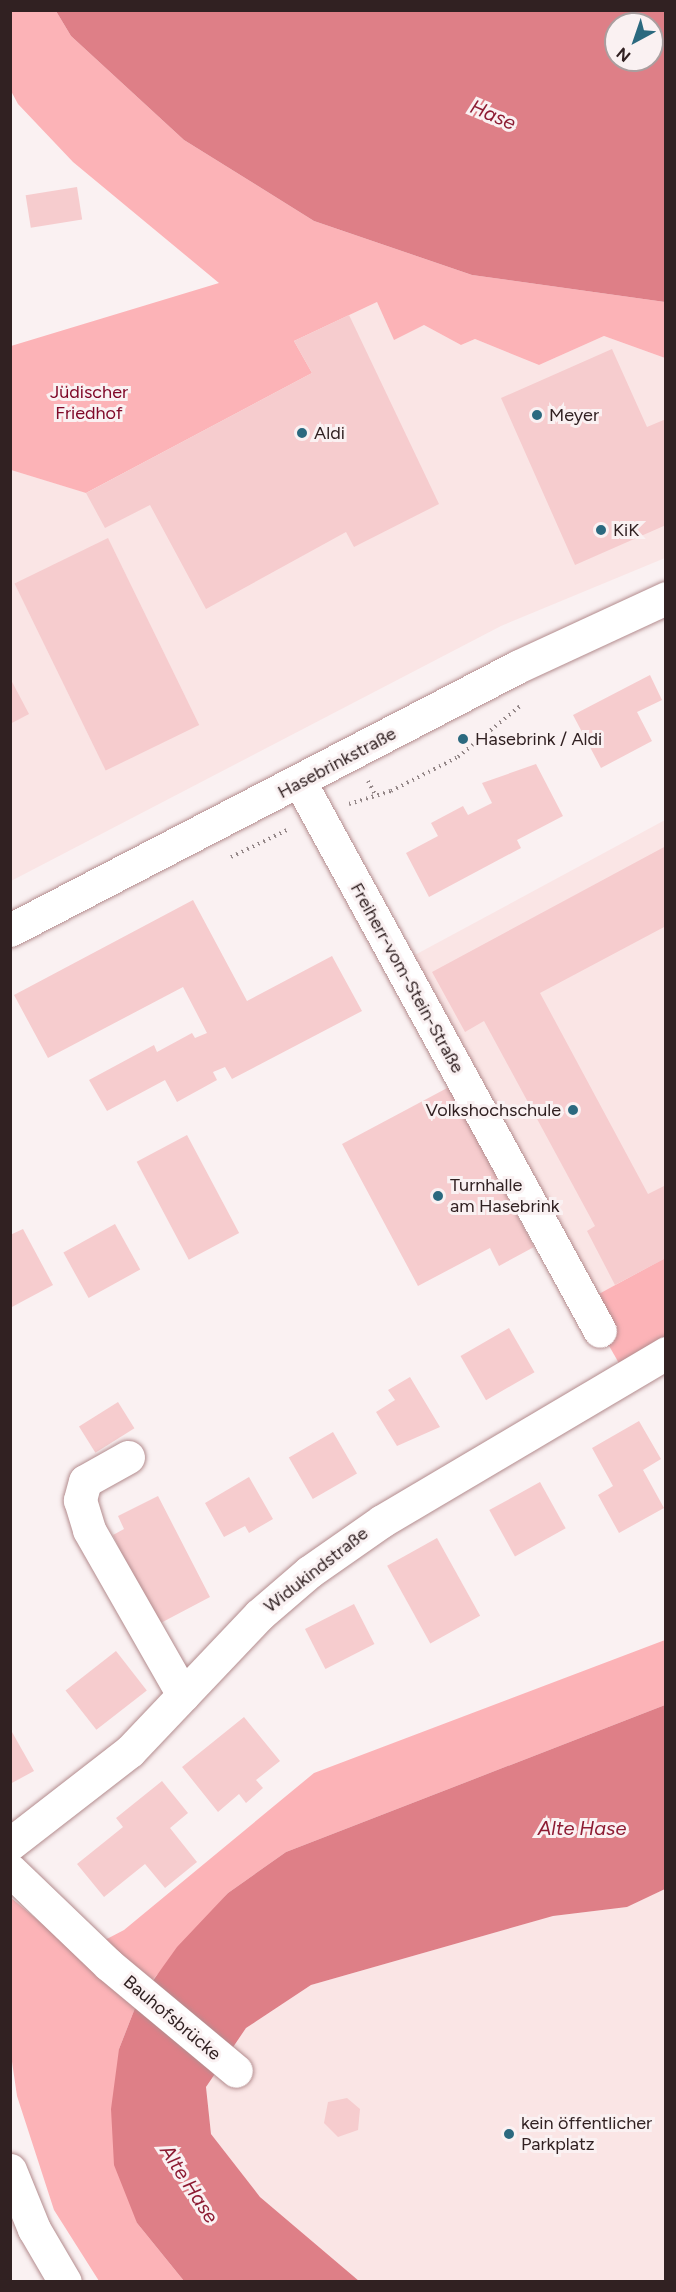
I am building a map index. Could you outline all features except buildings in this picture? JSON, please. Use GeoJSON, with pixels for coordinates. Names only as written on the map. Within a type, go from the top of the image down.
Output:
{"type":"FeatureCollection","features":[{"type":"Feature","properties":{"kind":"street","name":"Hasebrinkstraße"},"geometry":{"type":"LineString","coordinates":[[10,930],[301,784],[519,666],[666,598]]}},
{"type":"Feature","properties":{"kind":"street","name":"Freiherr-vom-Stein-Straße"},"geometry":{"type":"LineString","coordinates":[[301,784],[600,1330]]}},
{"type":"Feature","properties":{"kind":"street","name":"Widukindstraße"},"geometry":{"type":"LineString","coordinates":[[10,1844],[130,1751],[259,1615],[309,1572],[382,1521],[666,1353]]}},
{"type":"Feature","properties":{"kind":"street"},"geometry":{"type":"LineString","coordinates":[[128,1457],[85,1481],[80,1500],[89,1530],[183,1695]]}},
{"type":"Feature","properties":{"kind":"street","name":"Bauhofsbrücke"},"geometry":{"type":"LineString","coordinates":[[10,1870],[109,1965],[236,2071]]}},
{"type":"Feature","properties":{"kind":"street"},"geometry":{"type":"LineString","coordinates":[[10,2170],[34,2229],[65,2282]]}},
{"type":"Feature","properties":{"kind":"path"},"geometry":{"type":"LineString","coordinates":[[10,1090],[10,1164]]}},
{"type":"Feature","properties":{"kind":"shaded area"},"geometry":{"type":"Polygon","coordinates":[[[377,302],[394,339],[424,325],[461,345],[475,339],[539,365],[604,336],[665,358],[665,558],[501,626],[11,881],[11,470],[87,493],[311,372],[294,341],[377,302]]]}},
{"type":"Feature","properties":{"kind":"shaded area","name":"Volkshochschule"},"geometry":{"type":"Polygon","coordinates":[[[665,820],[665,1258],[584,1302],[400,963],[665,820]]]}},
{"type":"Feature","properties":{"kind":"shaded area"},"geometry":{"type":"Polygon","coordinates":[[[665,1889],[665,2281],[359,2281],[260,2197],[211,2134],[206,2087],[246,2028],[311,1985],[553,1916],[627,1907],[665,1889]]]}},
{"type":"Feature","properties":{"kind":"green space","name":"Jüdischer Friedhof"},"geometry":{"type":"Polygon","coordinates":[[[11,11],[56,11],[71,36],[184,140],[314,221],[472,275],[665,302],[665,358],[604,336],[539,365],[475,339],[461,345],[424,325],[394,340],[377,302],[294,341],[312,373],[86,493],[11,470],[11,346],[219,283],[73,162],[18,104],[11,91],[11,11]]]}},
{"type":"Feature","properties":{"kind":"green space"},"geometry":{"type":"Polygon","coordinates":[[[665,1258],[665,1336],[620,1365],[584,1302],[665,1258]]]}},
{"type":"Feature","properties":{"kind":"green space"},"geometry":{"type":"Polygon","coordinates":[[[665,1640],[665,1705],[286,1852],[228,1893],[150,1983],[101,1942],[124,1930],[314,1773],[665,1640]]]}},
{"type":"Feature","properties":{"kind":"green space"},"geometry":{"type":"Polygon","coordinates":[[[10,1897],[137,2003],[119,2049],[137,2223],[184,2281],[99,2281],[54,2210],[17,2096],[10,2048],[10,1897]]]}},
{"type":"Feature","properties":{"kind":"water","name":"Hase"},"geometry":{"type":"Polygon","coordinates":[[[56,11],[665,11],[665,302],[472,275],[314,221],[184,140],[71,36],[56,11]]]}},
{"type":"Feature","properties":{"kind":"water","name":"Alte Hase"},"geometry":{"type":"Polygon","coordinates":[[[665,1705],[665,1889],[627,1907],[553,1916],[311,1985],[246,2028],[206,2087],[211,2134],[260,2197],[359,2281],[184,2281],[137,2223],[114,2165],[111,2109],[119,2049],[137,2003],[177,1947],[228,1893],[286,1852],[665,1705]]]}},
{"type":"Feature","properties":{"kind":"place","name":"Meyer"},"geometry":{"type":"Point","coordinates":[537,415]}},
{"type":"Feature","properties":{"kind":"place","name":"Aldi"},"geometry":{"type":"Point","coordinates":[302,433]}},
{"type":"Feature","properties":{"kind":"place","name":"KiK"},"geometry":{"type":"Point","coordinates":[601,530]}},
{"type":"Feature","properties":{"kind":"place","name":"Hasebrink / Aldi"},"geometry":{"type":"Point","coordinates":[463,739]}},
{"type":"Feature","properties":{"kind":"place","name":"Volkshochschule"},"geometry":{"type":"Point","coordinates":[573,1110]}},
{"type":"Feature","properties":{"kind":"place","name":"Turnhalle am Hasebrink"},"geometry":{"type":"Point","coordinates":[438,1196]}},
{"type":"Feature","properties":{"kind":"place","name":"kein öffentlicher Parkplatz"},"geometry":{"type":"Point","coordinates":[509,2134]}}]}
